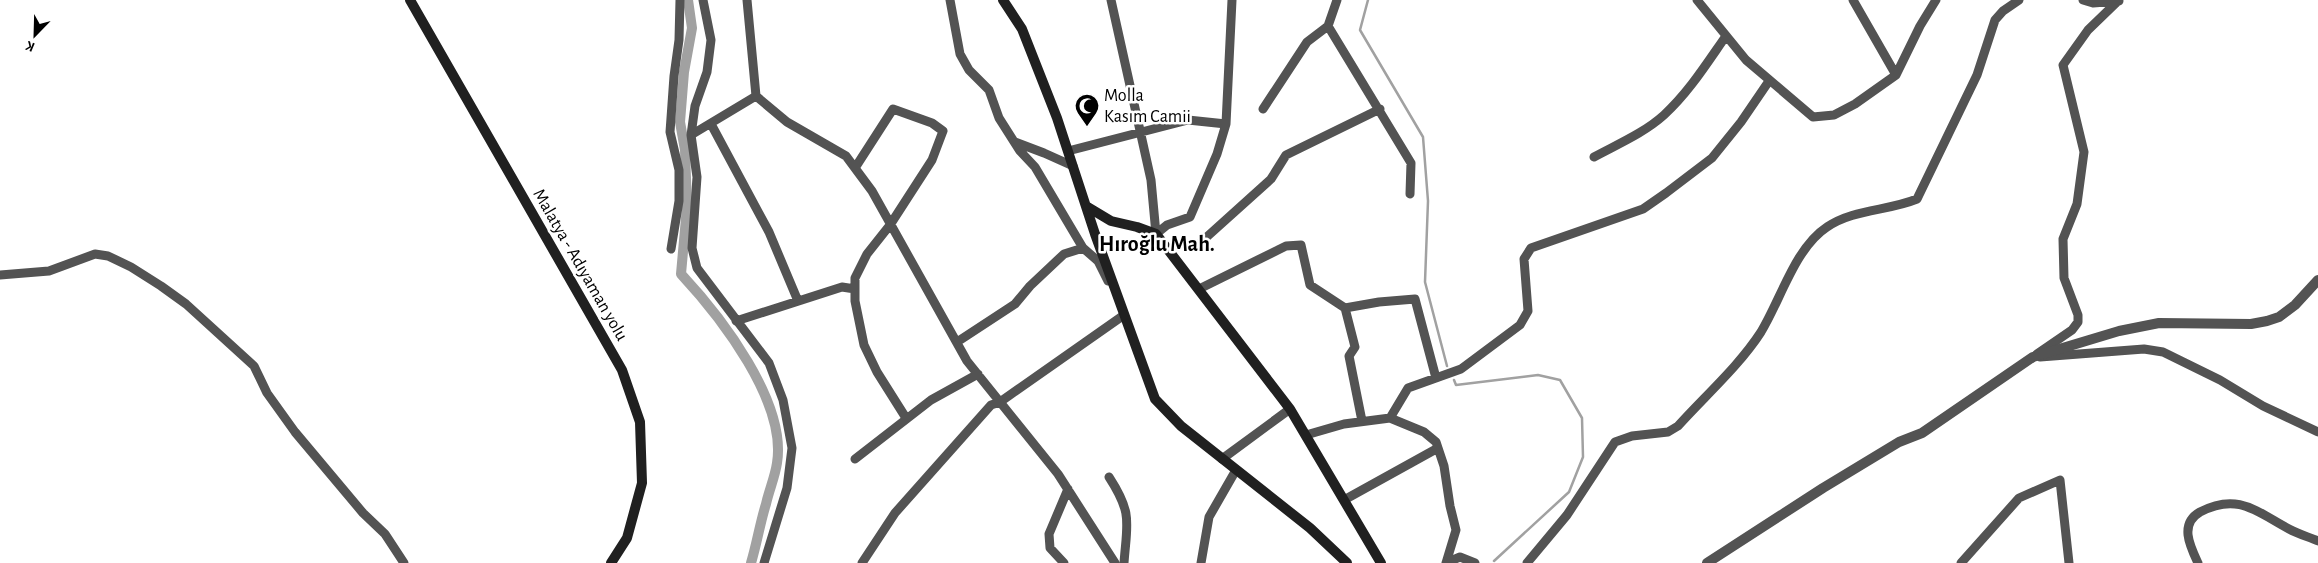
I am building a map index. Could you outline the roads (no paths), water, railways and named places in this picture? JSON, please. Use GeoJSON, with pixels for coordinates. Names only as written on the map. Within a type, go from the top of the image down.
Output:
{"type":"FeatureCollection","features":[{"type":"Feature","properties":{"kind":"main road","name":"Malatya - Adıyaman yolu"},"geometry":{"type":"LineString","coordinates":[[410,0],[622,370],[640,422],[642,483],[627,538],[611,563]]}},
{"type":"Feature","properties":{"kind":"main road"},"geometry":{"type":"LineString","coordinates":[[1002,0],[1022,29],[1058,118],[1117,296],[1155,399],[1181,426],[1310,528],[1347,563]]}},
{"type":"Feature","properties":{"kind":"main road"},"geometry":{"type":"LineString","coordinates":[[1086,206],[1111,221],[1156,234],[1290,409],[1381,563]]}},
{"type":"Feature","properties":{"kind":"street"},"geometry":{"type":"LineString","coordinates":[[671,249],[679,201],[679,170],[670,132],[679,40],[680,0]]}},
{"type":"Feature","properties":{"kind":"street"},"geometry":{"type":"LineString","coordinates":[[703,0],[711,40],[707,72],[695,106],[691,135],[697,178],[692,248],[697,268],[769,363],[783,400],[792,448],[787,488],[764,563]]}},
{"type":"Feature","properties":{"kind":"street"},"geometry":{"type":"LineString","coordinates":[[747,0],[756,96],[787,122],[846,156],[872,191],[957,342],[978,374],[1068,489],[1115,563]]}},
{"type":"Feature","properties":{"kind":"street"},"geometry":{"type":"LineString","coordinates":[[950,0],[960,54],[969,70],[989,90],[999,118],[1056,200],[1083,248],[1098,261],[1117,296]]}},
{"type":"Feature","properties":{"kind":"street"},"geometry":{"type":"LineString","coordinates":[[1112,0],[1151,180],[1156,234]]}},
{"type":"Feature","properties":{"kind":"street"},"geometry":{"type":"LineString","coordinates":[[1156,234],[1167,225],[1190,217],[1217,154],[1226,124],[1232,0]]}},
{"type":"Feature","properties":{"kind":"street"},"geometry":{"type":"LineString","coordinates":[[1263,109],[1307,42],[1328,26],[1337,0]]}},
{"type":"Feature","properties":{"kind":"street"},"geometry":{"type":"LineString","coordinates":[[1698,0],[1746,60],[1812,117],[1834,115],[1855,104],[1896,75],[1920,26],[1936,0]]}},
{"type":"Feature","properties":{"kind":"street"},"geometry":{"type":"LineString","coordinates":[[1853,0],[1896,75]]}},
{"type":"Feature","properties":{"kind":"street"},"geometry":{"type":"LineString","coordinates":[[1527,563],[1567,515],[1615,442],[1632,436],[1668,432],[1678,426],[1744,353],[1760,333],[1802,252],[1826,227],[1848,216],[1899,207],[1917,200],[1977,75],[1995,20],[2003,11],[2020,0]]}},
{"type":"Feature","properties":{"kind":"street"},"geometry":{"type":"LineString","coordinates":[[2083,0],[2093,3],[2119,0]]}},
{"type":"Feature","properties":{"kind":"street"},"geometry":{"type":"LineString","coordinates":[[1707,563],[1823,488],[1899,442],[1922,433],[2033,358],[2072,330],[2078,322],[2078,315],[2064,278],[2063,239],[2077,204],[2084,152],[2063,65],[2088,30],[2119,0]]}},
{"type":"Feature","properties":{"kind":"street"},"geometry":{"type":"LineString","coordinates":[[1328,26],[1411,163],[1410,194]]}},
{"type":"Feature","properties":{"kind":"street"},"geometry":{"type":"LineString","coordinates":[[1594,157],[1635,135],[1664,115],[1695,81],[1726,36]]}},
{"type":"Feature","properties":{"kind":"street"},"geometry":{"type":"LineString","coordinates":[[1390,418],[1408,388],[1461,369],[1520,325],[1528,311],[1524,259],[1531,248],[1643,209],[1666,193],[1712,158],[1741,122],[1769,81]]}},
{"type":"Feature","properties":{"kind":"street"},"geometry":{"type":"LineString","coordinates":[[691,135],[756,96]]}},
{"type":"Feature","properties":{"kind":"street"},"geometry":{"type":"LineString","coordinates":[[855,168],[893,109],[932,123],[943,131],[932,160],[890,224],[867,254],[855,278],[855,301],[864,344],[877,372],[906,418]]}},
{"type":"Feature","properties":{"kind":"street"},"geometry":{"type":"LineString","coordinates":[[1200,244],[1271,179],[1286,155],[1380,109]]}},
{"type":"Feature","properties":{"kind":"street"},"geometry":{"type":"LineString","coordinates":[[1068,151],[1188,120],[1226,124]]}},
{"type":"Feature","properties":{"kind":"street"},"geometry":{"type":"LineString","coordinates":[[711,124],[769,232],[798,301]]}},
{"type":"Feature","properties":{"kind":"street"},"geometry":{"type":"LineString","coordinates":[[1015,142],[1073,166]]}},
{"type":"Feature","properties":{"kind":"street"},"geometry":{"type":"LineString","coordinates":[[1028,159],[1044,153]]}},
{"type":"Feature","properties":{"kind":"street"},"geometry":{"type":"LineString","coordinates":[[1199,289],[1286,246],[1301,245],[1310,285],[1345,308],[1379,302],[1414,299],[1436,378]]}},
{"type":"Feature","properties":{"kind":"street"},"geometry":{"type":"LineString","coordinates":[[957,342],[1015,304],[1030,286],[1064,254],[1083,248]]}},
{"type":"Feature","properties":{"kind":"street"},"geometry":{"type":"LineString","coordinates":[[0,275],[49,271],[95,254],[108,256],[131,267],[161,286],[186,304],[254,366],[267,393],[295,432],[363,513],[385,534],[404,563]]}},
{"type":"Feature","properties":{"kind":"street"},"geometry":{"type":"LineString","coordinates":[[2033,358],[2119,331],[2159,323],[2251,324],[2267,321],[2279,317],[2295,305],[2318,280]]}},
{"type":"Feature","properties":{"kind":"street"},"geometry":{"type":"LineString","coordinates":[[736,321],[842,287],[855,288]]}},
{"type":"Feature","properties":{"kind":"street"},"geometry":{"type":"LineString","coordinates":[[1345,308],[1354,347],[1349,356],[1362,421]]}},
{"type":"Feature","properties":{"kind":"street"},"geometry":{"type":"LineString","coordinates":[[864,562],[895,513],[991,406],[1000,402],[1124,315]]}},
{"type":"Feature","properties":{"kind":"street"},"geometry":{"type":"LineString","coordinates":[[2033,358],[2144,349],[2163,352],[2220,380],[2263,406],[2318,432]]}},
{"type":"Feature","properties":{"kind":"street"},"geometry":{"type":"LineString","coordinates":[[855,459],[931,400],[978,374]]}},
{"type":"Feature","properties":{"kind":"street"},"geometry":{"type":"LineString","coordinates":[[1222,459],[1290,409]]}},
{"type":"Feature","properties":{"kind":"street"},"geometry":{"type":"LineString","coordinates":[[1306,436],[1362,421],[1390,418],[1424,432],[1436,442],[1444,466],[1456,530],[1446,563]]}},
{"type":"Feature","properties":{"kind":"street"},"geometry":{"type":"LineString","coordinates":[[1344,500],[1438,448]]}},
{"type":"Feature","properties":{"kind":"street"},"geometry":{"type":"LineString","coordinates":[[1201,563],[1209,517],[1236,470]]}},
{"type":"Feature","properties":{"kind":"street"},"geometry":{"type":"LineString","coordinates":[[1109,477],[1122,496],[1127,510],[1124,563]]}},
{"type":"Feature","properties":{"kind":"street"},"geometry":{"type":"LineString","coordinates":[[1961,563],[2019,498],[2060,480],[2069,563]]}},
{"type":"Feature","properties":{"kind":"street"},"geometry":{"type":"LineString","coordinates":[[1064,563],[1050,548],[1049,534],[1068,489]]}},
{"type":"Feature","properties":{"kind":"street"},"geometry":{"type":"LineString","coordinates":[[2198,563],[2190,546],[2186,529],[2194,516],[2212,506],[2229,503],[2251,508],[2266,514],[2290,530],[2318,541]]}},
{"type":"Feature","properties":{"kind":"street"},"geometry":{"type":"LineString","coordinates":[[1446,563],[1460,557],[1476,563]]}},
{"type":"Feature","properties":{"kind":"waterway"},"geometry":{"type":"LineString","coordinates":[[688,0],[692,28],[684,72],[680,122],[685,150],[687,207],[681,274],[714,313],[748,362],[762,388],[772,414],[777,439],[776,468],[751,563]]}},
{"type":"Feature","properties":{"kind":"waterway"},"geometry":{"type":"LineString","coordinates":[[1368,0],[1360,30],[1423,137],[1428,201],[1425,282],[1447,366]]}},
{"type":"Feature","properties":{"kind":"waterway"},"geometry":{"type":"LineString","coordinates":[[1454,380],[1456,385],[1538,375],[1560,380],[1582,418],[1583,457],[1569,492],[1494,561]]}},
{"type":"Feature","properties":{"kind":"place","name":"Molla Kasım Camii"},"geometry":{"type":"Point","coordinates":[1087,127]}},
{"type":"Feature","properties":{"kind":"district","name":"Hıroğlu Mah."},"geometry":{"type":"Point","coordinates":[1157,244]}}]}
